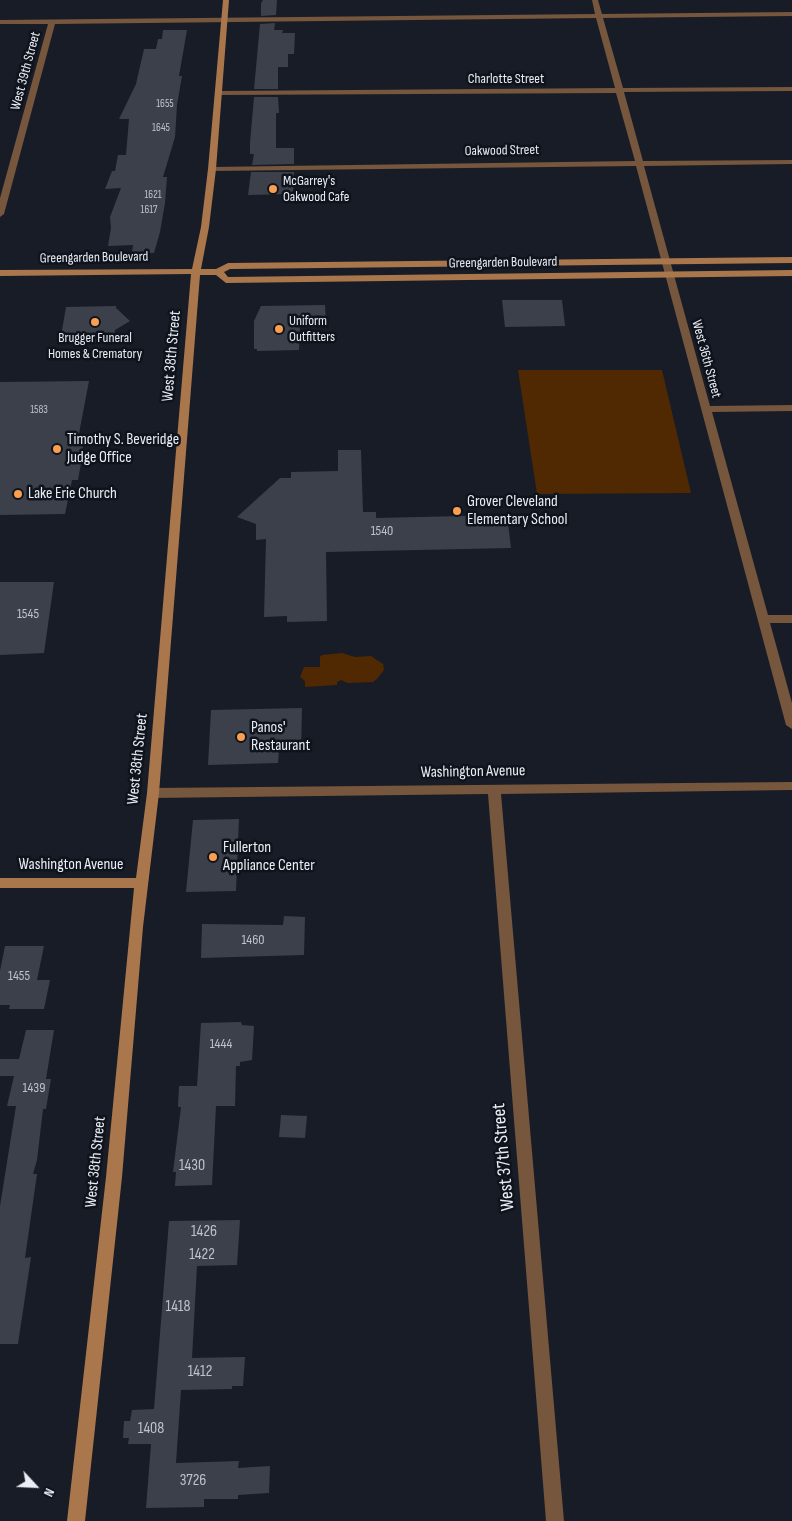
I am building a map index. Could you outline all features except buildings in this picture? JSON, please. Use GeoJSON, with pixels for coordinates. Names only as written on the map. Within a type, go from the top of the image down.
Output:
{"type":"FeatureCollection","features":[{"type":"Feature","properties":{"kind":"main road","name":"West 38th Street"},"geometry":{"type":"LineString","coordinates":[[76,1521],[114,1177],[135,936],[154,793],[196,271],[205,228],[212,169],[220,94],[226,0]]}},
{"type":"Feature","properties":{"kind":"main road","name":"Greengarden Boulevard"},"geometry":{"type":"LineString","coordinates":[[0,274],[98,270],[218,272],[228,266],[792,260]]}},
{"type":"Feature","properties":{"kind":"main road","name":"Greengarden Boulevard"},"geometry":{"type":"LineString","coordinates":[[218,272],[226,280],[792,273]]}},
{"type":"Feature","properties":{"kind":"main road","name":"Washington Avenue"},"geometry":{"type":"LineString","coordinates":[[0,883],[142,883]]}},
{"type":"Feature","properties":{"kind":"street","name":"West 36th Street"},"geometry":{"type":"LineString","coordinates":[[594,0],[792,725]]}},
{"type":"Feature","properties":{"kind":"street"},"geometry":{"type":"LineString","coordinates":[[0,22],[792,14]]}},
{"type":"Feature","properties":{"kind":"street","name":"West 39th Street"},"geometry":{"type":"LineString","coordinates":[[0,214],[52,22]]}},
{"type":"Feature","properties":{"kind":"street","name":"Charlotte Street"},"geometry":{"type":"LineString","coordinates":[[220,94],[792,89]]}},
{"type":"Feature","properties":{"kind":"street","name":"Oakwood Street"},"geometry":{"type":"LineString","coordinates":[[212,169],[792,162]]}},
{"type":"Feature","properties":{"kind":"street"},"geometry":{"type":"LineString","coordinates":[[705,409],[792,408]]}},
{"type":"Feature","properties":{"kind":"street"},"geometry":{"type":"LineString","coordinates":[[763,619],[792,619]]}},
{"type":"Feature","properties":{"kind":"street","name":"Washington Avenue"},"geometry":{"type":"LineString","coordinates":[[154,793],[792,786]]}},
{"type":"Feature","properties":{"kind":"street","name":"West 37th Street"},"geometry":{"type":"LineString","coordinates":[[494,789],[555,1521]]}},
{"type":"Feature","properties":{"kind":"shaded area"},"geometry":{"type":"Polygon","coordinates":[[[518,370],[662,370],[691,493],[537,494],[518,370]]]}},
{"type":"Feature","properties":{"kind":"shaded area"},"geometry":{"type":"Polygon","coordinates":[[[342,653],[355,657],[371,656],[383,664],[384,670],[373,682],[348,683],[341,680],[337,682],[337,685],[305,687],[305,681],[300,677],[304,667],[320,667],[320,657],[322,655],[342,653]]]}},
{"type":"Feature","properties":{"kind":"place","name":"McGarrey's Oakwood Cafe"},"geometry":{"type":"Point","coordinates":[273,189]}},
{"type":"Feature","properties":{"kind":"place","name":"Brugger Funeral Homes & Crematory"},"geometry":{"type":"Point","coordinates":[95,322]}},
{"type":"Feature","properties":{"kind":"place","name":"Uniform Outfitters"},"geometry":{"type":"Point","coordinates":[279,329]}},
{"type":"Feature","properties":{"kind":"place","name":"Timothy S. Beveridge Judge Office"},"geometry":{"type":"Point","coordinates":[57,449]}},
{"type":"Feature","properties":{"kind":"place","name":"Lake Erie Church"},"geometry":{"type":"Point","coordinates":[18,494]}},
{"type":"Feature","properties":{"kind":"place","name":"Grover Cleveland Elementary School"},"geometry":{"type":"Point","coordinates":[457,511]}},
{"type":"Feature","properties":{"kind":"place","name":"Panos' Restaurant"},"geometry":{"type":"Point","coordinates":[241,737]}},
{"type":"Feature","properties":{"kind":"place","name":"Fullerton Appliance Center"},"geometry":{"type":"Point","coordinates":[213,857]}}]}
